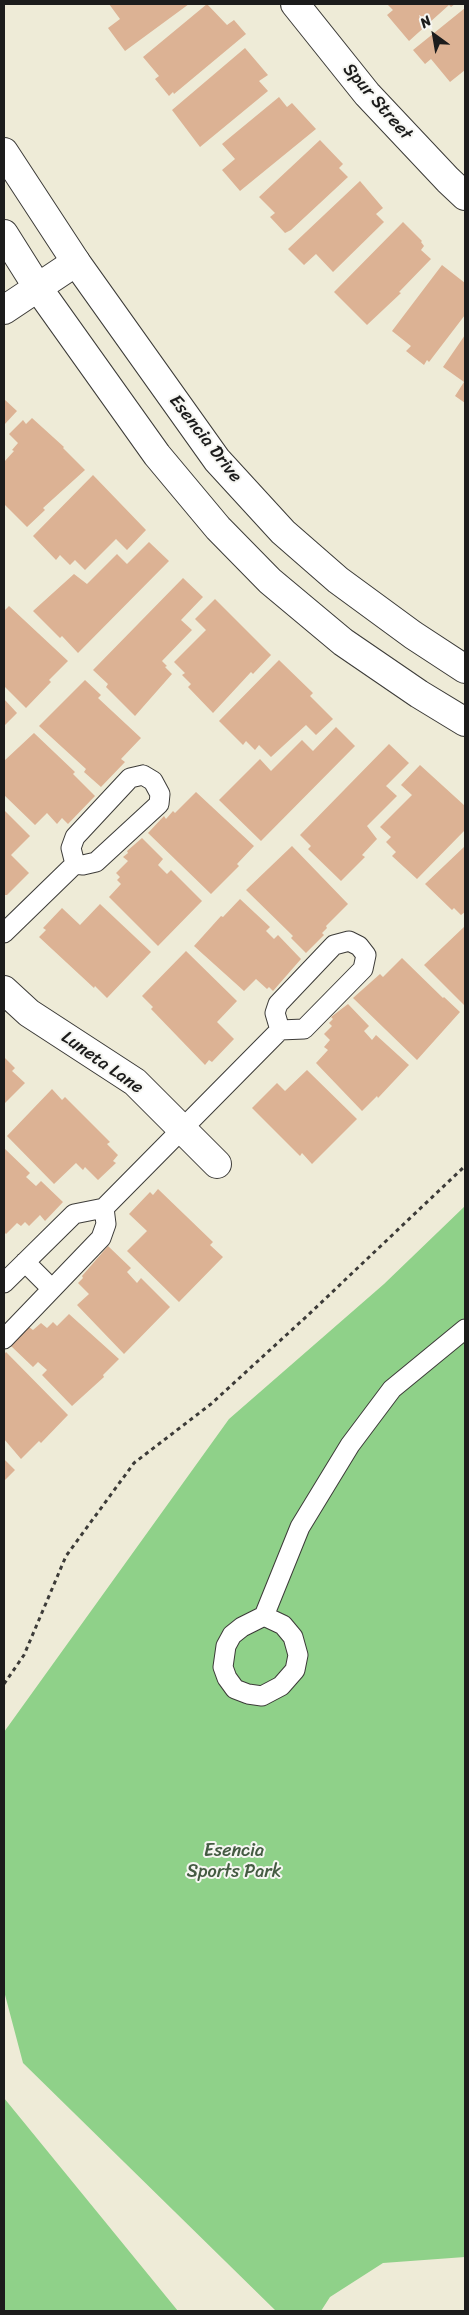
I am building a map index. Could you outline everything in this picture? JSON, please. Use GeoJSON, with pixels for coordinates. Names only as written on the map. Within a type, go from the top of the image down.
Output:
{"type":"FeatureCollection","features":[{"type":"Feature","properties":{"kind":"street","name":"Spur Street"},"geometry":{"type":"LineString","coordinates":[[295,4],[367,94],[465,196]]}},
{"type":"Feature","properties":{"kind":"street","name":"Esencia Drive"},"geometry":{"type":"LineString","coordinates":[[4,152],[76,262],[217,460],[283,532],[338,580],[413,635],[465,669]]}},
{"type":"Feature","properties":{"kind":"street"},"geometry":{"type":"LineString","coordinates":[[4,234],[38,288],[157,455],[218,528],[270,581],[343,642],[465,722]]}},
{"type":"Feature","properties":{"kind":"street"},"geometry":{"type":"LineString","coordinates":[[4,310],[76,262]]}},
{"type":"Feature","properties":{"kind":"street","name":"Luneta Lane"},"geometry":{"type":"LineString","coordinates":[[4,990],[29,1013],[135,1082],[217,1164]]}},
{"type":"Feature","properties":{"kind":"lane"},"geometry":{"type":"LineString","coordinates":[[143,775],[153,781],[160,794],[158,804],[96,862],[83,865],[75,864],[71,848],[76,837],[130,778],[143,775]]}},
{"type":"Feature","properties":{"kind":"lane"},"geometry":{"type":"LineString","coordinates":[[4,933],[75,864]]}},
{"type":"Feature","properties":{"kind":"lane"},"geometry":{"type":"LineString","coordinates":[[4,1283],[74,1214],[104,1208],[180,1129],[280,1030],[304,1028],[363,969],[366,955],[359,946],[349,941],[334,945],[278,1004],[275,1013],[280,1030]]}},
{"type":"Feature","properties":{"kind":"lane"},"geometry":{"type":"LineString","coordinates":[[4,1339],[101,1238],[106,1224],[104,1208]]}},
{"type":"Feature","properties":{"kind":"lane"},"geometry":{"type":"LineString","coordinates":[[25,1262],[52,1289]]}},
{"type":"Feature","properties":{"kind":"lane"},"geometry":{"type":"LineString","coordinates":[[264,1616],[283,1625],[293,1637],[298,1655],[295,1670],[280,1686],[262,1696],[248,1694],[235,1689],[227,1678],[223,1668],[226,1646],[232,1635],[252,1620],[264,1616],[300,1527],[350,1444],[392,1389],[465,1329]]}},
{"type":"Feature","properties":{"kind":"path"},"geometry":{"type":"LineString","coordinates":[[4,1684],[24,1655],[66,1556],[134,1463],[211,1404],[465,1166]]}},
{"type":"Feature","properties":{"kind":"green space","name":"Esencia Sports Park"},"geometry":{"type":"Polygon","coordinates":[[[465,1206],[465,2257],[383,2263],[330,2297],[321,2311],[276,2311],[23,2063],[4,1991],[4,1732],[229,1419],[384,1284],[465,1206]]]}},
{"type":"Feature","properties":{"kind":"green space"},"geometry":{"type":"Polygon","coordinates":[[[4,2098],[178,2311],[4,2311],[4,2098]]]}},
{"type":"Feature","properties":{"kind":"building"},"geometry":{"type":"Polygon","coordinates":[[[109,4],[189,4],[125,51],[108,28],[120,19],[109,4]]]}},
{"type":"Feature","properties":{"kind":"building"},"geometry":{"type":"Polygon","coordinates":[[[207,4],[227,25],[234,20],[246,34],[174,94],[173,92],[169,96],[155,79],[159,76],[143,57],[207,4]]]}},
{"type":"Feature","properties":{"kind":"building"},"geometry":{"type":"Polygon","coordinates":[[[387,4],[455,4],[451,7],[449,5],[409,41],[387,15],[393,10],[387,4]]]}},
{"type":"Feature","properties":{"kind":"building"},"geometry":{"type":"Polygon","coordinates":[[[465,8],[465,70],[450,82],[431,59],[425,64],[413,50],[465,8]]]}},
{"type":"Feature","properties":{"kind":"building"},"geometry":{"type":"Polygon","coordinates":[[[245,48],[268,75],[259,81],[268,91],[200,147],[172,110],[245,48]]]}},
{"type":"Feature","properties":{"kind":"building"},"geometry":{"type":"Polygon","coordinates":[[[279,97],[287,107],[292,103],[316,129],[240,191],[222,170],[235,159],[222,144],[279,97]]]}},
{"type":"Feature","properties":{"kind":"building"},"geometry":{"type":"Polygon","coordinates":[[[320,140],[343,164],[339,168],[348,177],[291,230],[285,233],[270,217],[275,213],[259,197],[320,140]]]}},
{"type":"Feature","properties":{"kind":"building"},"geometry":{"type":"Polygon","coordinates":[[[360,181],[383,208],[376,214],[384,222],[333,272],[316,254],[304,265],[288,249],[360,181]]]}},
{"type":"Feature","properties":{"kind":"building"},"geometry":{"type":"Polygon","coordinates":[[[403,222],[422,241],[424,246],[421,250],[431,259],[399,292],[401,293],[367,325],[334,292],[403,222]]]}},
{"type":"Feature","properties":{"kind":"building"},"geometry":{"type":"Polygon","coordinates":[[[442,265],[465,283],[465,315],[429,362],[427,360],[424,365],[406,351],[411,346],[392,331],[442,265]]]}},
{"type":"Feature","properties":{"kind":"building"},"geometry":{"type":"Polygon","coordinates":[[[465,335],[465,403],[455,396],[464,382],[443,367],[465,335]]]}},
{"type":"Feature","properties":{"kind":"building"},"geometry":{"type":"Polygon","coordinates":[[[4,399],[17,411],[4,425],[4,399]]]}},
{"type":"Feature","properties":{"kind":"building"},"geometry":{"type":"Polygon","coordinates":[[[32,418],[64,447],[85,470],[43,508],[45,510],[27,527],[4,504],[4,462],[14,451],[12,450],[18,443],[9,434],[23,420],[26,424],[32,418]]]}},
{"type":"Feature","properties":{"kind":"building"},"geometry":{"type":"Polygon","coordinates":[[[93,475],[146,530],[127,550],[116,539],[85,570],[75,560],[70,565],[60,555],[56,560],[33,536],[93,475]]]}},
{"type":"Feature","properties":{"kind":"building"},"geometry":{"type":"Polygon","coordinates":[[[149,542],[169,561],[78,653],[62,636],[60,638],[33,611],[74,574],[87,584],[117,554],[127,564],[149,542]]]}},
{"type":"Feature","properties":{"kind":"building"},"geometry":{"type":"Polygon","coordinates":[[[183,578],[203,597],[181,620],[192,630],[162,661],[172,674],[135,716],[106,687],[108,684],[93,670],[183,578]]]}},
{"type":"Feature","properties":{"kind":"building"},"geometry":{"type":"Polygon","coordinates":[[[215,599],[271,655],[253,674],[251,672],[213,713],[188,687],[191,684],[182,675],[185,673],[174,662],[206,630],[195,619],[215,599]]]}},
{"type":"Feature","properties":{"kind":"building"},"geometry":{"type":"Polygon","coordinates":[[[9,606],[68,661],[49,680],[51,682],[26,708],[4,686],[4,611],[9,606]]]}},
{"type":"Feature","properties":{"kind":"building"},"geometry":{"type":"Polygon","coordinates":[[[279,660],[313,693],[310,696],[333,719],[316,735],[306,725],[271,757],[259,745],[255,750],[246,741],[243,745],[219,721],[279,660]]]}},
{"type":"Feature","properties":{"kind":"building"},"geometry":{"type":"Polygon","coordinates":[[[85,680],[101,695],[98,698],[141,738],[121,759],[125,762],[101,787],[84,772],[86,769],[39,726],[85,680]]]}},
{"type":"Feature","properties":{"kind":"building"},"geometry":{"type":"Polygon","coordinates":[[[4,699],[17,713],[4,726],[4,699]]]}},
{"type":"Feature","properties":{"kind":"building"},"geometry":{"type":"Polygon","coordinates":[[[336,727],[355,746],[261,841],[219,800],[260,759],[271,771],[302,740],[313,751],[336,727]]]}},
{"type":"Feature","properties":{"kind":"building"},"geometry":{"type":"Polygon","coordinates":[[[34,733],[75,772],[73,774],[95,796],[68,824],[62,818],[57,824],[47,813],[35,825],[4,795],[4,761],[34,733]]]}},
{"type":"Feature","properties":{"kind":"building"},"geometry":{"type":"Polygon","coordinates":[[[389,744],[409,763],[386,786],[397,796],[367,826],[377,839],[362,855],[365,857],[341,881],[308,849],[311,846],[300,835],[389,744]]]}},
{"type":"Feature","properties":{"kind":"building"},"geometry":{"type":"Polygon","coordinates":[[[420,765],[465,806],[465,830],[417,879],[392,856],[396,852],[386,842],[391,837],[380,827],[412,795],[401,785],[420,765]]]}},
{"type":"Feature","properties":{"kind":"building"},"geometry":{"type":"Polygon","coordinates":[[[196,792],[254,846],[237,864],[239,866],[211,894],[148,833],[164,816],[166,819],[173,811],[175,813],[196,792]]]}},
{"type":"Feature","properties":{"kind":"building"},"geometry":{"type":"Polygon","coordinates":[[[4,810],[30,836],[11,855],[29,873],[7,895],[4,895],[4,810]]]}},
{"type":"Feature","properties":{"kind":"building"},"geometry":{"type":"Polygon","coordinates":[[[142,838],[163,859],[158,865],[167,874],[171,870],[202,901],[158,946],[109,897],[121,884],[117,880],[120,877],[116,873],[128,861],[123,857],[142,838]]]}},
{"type":"Feature","properties":{"kind":"building"},"geometry":{"type":"Polygon","coordinates":[[[292,846],[348,904],[326,926],[327,928],[322,933],[324,935],[306,953],[291,938],[293,936],[246,890],[292,846]]]}},
{"type":"Feature","properties":{"kind":"building"},"geometry":{"type":"Polygon","coordinates":[[[465,846],[465,912],[461,915],[454,908],[452,910],[425,884],[465,846]]]}},
{"type":"Feature","properties":{"kind":"building"},"geometry":{"type":"Polygon","coordinates":[[[240,899],[270,927],[266,931],[274,939],[278,935],[301,959],[273,991],[269,987],[267,989],[256,979],[244,991],[194,946],[221,916],[223,917],[240,899]]]}},
{"type":"Feature","properties":{"kind":"building"},"geometry":{"type":"Polygon","coordinates":[[[100,904],[151,952],[107,998],[39,937],[46,930],[43,928],[62,908],[80,925],[100,904]]]}},
{"type":"Feature","properties":{"kind":"building"},"geometry":{"type":"Polygon","coordinates":[[[465,926],[465,1006],[424,965],[465,926]]]}},
{"type":"Feature","properties":{"kind":"building"},"geometry":{"type":"Polygon","coordinates":[[[186,951],[237,1001],[217,1022],[234,1039],[212,1062],[209,1060],[205,1065],[151,1009],[153,1007],[142,996],[186,951]]]}},
{"type":"Feature","properties":{"kind":"building"},"geometry":{"type":"Polygon","coordinates":[[[402,958],[460,1012],[417,1060],[353,998],[380,974],[383,977],[402,958]]]}},
{"type":"Feature","properties":{"kind":"building"},"geometry":{"type":"Polygon","coordinates":[[[348,1004],[369,1026],[364,1031],[372,1040],[376,1035],[409,1065],[378,1098],[377,1096],[362,1111],[316,1063],[328,1050],[324,1047],[330,1040],[324,1034],[332,1026],[329,1023],[333,1019],[331,1017],[348,1004]]]}},
{"type":"Feature","properties":{"kind":"building"},"geometry":{"type":"Polygon","coordinates":[[[4,1057],[15,1068],[12,1071],[25,1083],[4,1104],[4,1057]]]}},
{"type":"Feature","properties":{"kind":"building"},"geometry":{"type":"Polygon","coordinates":[[[307,1070],[357,1119],[312,1164],[302,1153],[300,1156],[252,1108],[277,1083],[285,1091],[307,1070]]]}},
{"type":"Feature","properties":{"kind":"building"},"geometry":{"type":"Polygon","coordinates":[[[52,1089],[62,1100],[65,1097],[110,1142],[107,1144],[118,1155],[113,1161],[116,1163],[98,1180],[85,1167],[83,1170],[76,1163],[54,1184],[7,1136],[52,1089]]]}},
{"type":"Feature","properties":{"kind":"building"},"geometry":{"type":"Polygon","coordinates":[[[4,1148],[30,1173],[26,1177],[36,1186],[41,1181],[63,1202],[45,1221],[40,1215],[29,1226],[25,1222],[21,1226],[17,1223],[6,1234],[4,1232],[4,1148]]]}},
{"type":"Feature","properties":{"kind":"building"},"geometry":{"type":"Polygon","coordinates":[[[158,1189],[213,1242],[210,1245],[223,1257],[179,1302],[127,1251],[147,1231],[129,1214],[150,1192],[153,1195],[158,1189]]]}},
{"type":"Feature","properties":{"kind":"building"},"geometry":{"type":"Polygon","coordinates":[[[108,1246],[131,1268],[127,1272],[137,1283],[141,1278],[170,1307],[124,1354],[77,1305],[89,1294],[78,1283],[108,1246]]]}},
{"type":"Feature","properties":{"kind":"building"},"geometry":{"type":"Polygon","coordinates":[[[69,1314],[119,1359],[103,1375],[104,1377],[72,1406],[42,1375],[47,1370],[38,1362],[33,1367],[11,1346],[29,1327],[33,1330],[41,1323],[47,1328],[53,1322],[57,1326],[69,1314]]]}},
{"type":"Feature","properties":{"kind":"building"},"geometry":{"type":"Polygon","coordinates":[[[6,1352],[68,1415],[41,1443],[39,1441],[21,1459],[4,1439],[4,1355],[6,1352]]]}},
{"type":"Feature","properties":{"kind":"building"},"geometry":{"type":"Polygon","coordinates":[[[4,1459],[15,1470],[4,1481],[4,1459]]]}}]}
